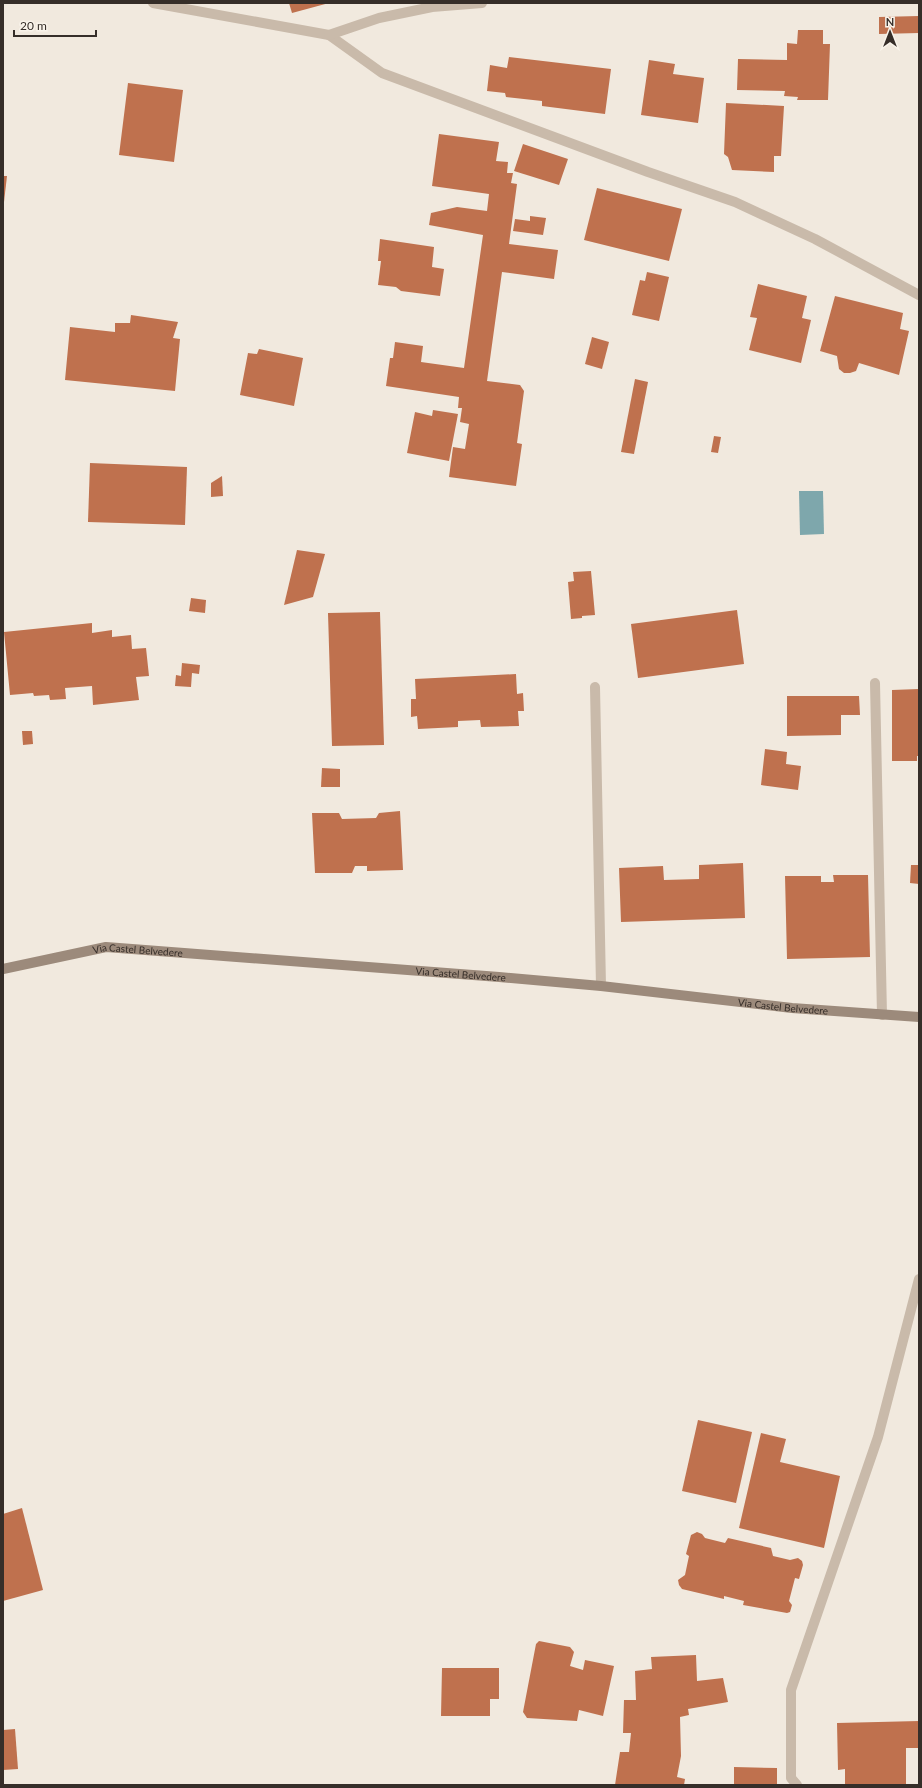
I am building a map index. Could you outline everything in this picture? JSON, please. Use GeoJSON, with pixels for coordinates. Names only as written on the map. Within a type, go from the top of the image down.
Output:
{"type":"FeatureCollection","features":[{"type":"Feature","properties":{"kind":"street"},"geometry":{"type":"LineString","coordinates":[[154,3],[329,35],[382,73],[648,172],[735,202],[836,249],[919,295]]}},
{"type":"Feature","properties":{"kind":"street"},"geometry":{"type":"LineString","coordinates":[[329,35],[387,16],[432,7],[482,3]]}},
{"type":"Feature","properties":{"kind":"street"},"geometry":{"type":"LineString","coordinates":[[875,683],[882,1015]]}},
{"type":"Feature","properties":{"kind":"street"},"geometry":{"type":"LineString","coordinates":[[595,687],[601,986]]}},
{"type":"Feature","properties":{"kind":"street","name":"Via Castel Belvedere"},"geometry":{"type":"LineString","coordinates":[[3,969],[106,947],[601,986],[792,1008],[919,1017]]}},
{"type":"Feature","properties":{"kind":"street"},"geometry":{"type":"LineString","coordinates":[[797,1785],[791,1778],[791,1690],[878,1437],[919,1279]]}},
{"type":"Feature","properties":{"kind":"water"},"geometry":{"type":"Polygon","coordinates":[[[799,491],[823,491],[824,534],[800,535],[799,491]]]}},
{"type":"Feature","properties":{"kind":"building"},"geometry":{"type":"Polygon","coordinates":[[[289,3],[329,3],[292,13],[289,3]]]}},
{"type":"Feature","properties":{"kind":"building"},"geometry":{"type":"Polygon","coordinates":[[[919,16],[919,33],[879,34],[879,17],[919,16]]]}},
{"type":"Feature","properties":{"kind":"building"},"geometry":{"type":"Polygon","coordinates":[[[798,30],[823,30],[823,44],[830,44],[828,100],[797,100],[798,97],[784,96],[785,91],[737,90],[738,59],[787,60],[787,43],[797,44],[798,30]]]}},
{"type":"Feature","properties":{"kind":"building"},"geometry":{"type":"Polygon","coordinates":[[[509,57],[611,69],[605,114],[542,106],[542,101],[506,97],[505,93],[487,91],[490,65],[507,68],[509,57]]]}},
{"type":"Feature","properties":{"kind":"building"},"geometry":{"type":"Polygon","coordinates":[[[649,60],[675,64],[673,74],[704,78],[698,123],[641,115],[649,60]]]}},
{"type":"Feature","properties":{"kind":"building"},"geometry":{"type":"Polygon","coordinates":[[[128,83],[183,90],[174,162],[119,155],[128,83]]]}},
{"type":"Feature","properties":{"kind":"building"},"geometry":{"type":"Polygon","coordinates":[[[726,103],[784,106],[781,156],[774,156],[774,172],[732,170],[728,157],[724,154],[726,103]]]}},
{"type":"Feature","properties":{"kind":"building"},"geometry":{"type":"Polygon","coordinates":[[[439,134],[499,142],[496,161],[508,162],[507,173],[513,173],[511,183],[517,184],[509,244],[558,250],[554,279],[502,272],[487,381],[520,385],[524,391],[517,443],[522,444],[516,486],[449,477],[453,447],[465,449],[469,424],[460,422],[462,408],[458,408],[459,397],[386,386],[390,358],[393,358],[395,342],[423,346],[421,362],[464,368],[483,235],[429,225],[431,213],[457,207],[487,211],[489,194],[432,186],[439,134]]]}},
{"type":"Feature","properties":{"kind":"building"},"geometry":{"type":"Polygon","coordinates":[[[523,144],[568,159],[559,185],[514,171],[523,144]]]}},
{"type":"Feature","properties":{"kind":"building"},"geometry":{"type":"Polygon","coordinates":[[[3,176],[7,176],[4,202],[3,202],[3,176]]]}},
{"type":"Feature","properties":{"kind":"building"},"geometry":{"type":"Polygon","coordinates":[[[597,188],[682,209],[669,261],[584,240],[597,188]]]}},
{"type":"Feature","properties":{"kind":"building"},"geometry":{"type":"Polygon","coordinates":[[[530,216],[546,218],[543,235],[513,231],[515,219],[530,221],[530,216]]]}},
{"type":"Feature","properties":{"kind":"building"},"geometry":{"type":"Polygon","coordinates":[[[380,239],[434,247],[432,267],[444,269],[440,296],[401,291],[396,287],[378,285],[381,261],[378,261],[380,239]]]}},
{"type":"Feature","properties":{"kind":"building"},"geometry":{"type":"Polygon","coordinates":[[[647,272],[669,277],[659,321],[632,315],[640,280],[645,281],[647,272]]]}},
{"type":"Feature","properties":{"kind":"building"},"geometry":{"type":"Polygon","coordinates":[[[758,284],[807,296],[802,318],[811,320],[801,363],[749,350],[757,318],[750,317],[758,284]]]}},
{"type":"Feature","properties":{"kind":"building"},"geometry":{"type":"Polygon","coordinates":[[[835,296],[903,313],[900,329],[909,331],[899,375],[859,363],[856,371],[844,373],[839,369],[837,356],[820,351],[835,296]]]}},
{"type":"Feature","properties":{"kind":"building"},"geometry":{"type":"Polygon","coordinates":[[[131,315],[178,322],[173,338],[180,339],[175,391],[65,380],[70,327],[115,332],[115,323],[130,323],[131,315]]]}},
{"type":"Feature","properties":{"kind":"building"},"geometry":{"type":"Polygon","coordinates":[[[592,337],[609,342],[602,369],[585,364],[592,337]]]}},
{"type":"Feature","properties":{"kind":"building"},"geometry":{"type":"Polygon","coordinates":[[[259,349],[303,358],[294,406],[240,395],[248,353],[257,354],[259,349]]]}},
{"type":"Feature","properties":{"kind":"building"},"geometry":{"type":"Polygon","coordinates":[[[635,379],[648,382],[634,454],[621,452],[635,379]]]}},
{"type":"Feature","properties":{"kind":"building"},"geometry":{"type":"Polygon","coordinates":[[[433,410],[458,414],[449,461],[407,453],[415,412],[432,416],[433,410]]]}},
{"type":"Feature","properties":{"kind":"building"},"geometry":{"type":"Polygon","coordinates":[[[714,436],[721,437],[718,453],[711,452],[714,436]]]}},
{"type":"Feature","properties":{"kind":"building"},"geometry":{"type":"Polygon","coordinates":[[[90,463],[187,467],[185,525],[88,522],[90,463]]]}},
{"type":"Feature","properties":{"kind":"building"},"geometry":{"type":"Polygon","coordinates":[[[222,476],[223,496],[211,497],[211,483],[222,476]]]}},
{"type":"Feature","properties":{"kind":"building"},"geometry":{"type":"Polygon","coordinates":[[[297,550],[325,554],[313,597],[284,605],[297,550]]]}},
{"type":"Feature","properties":{"kind":"building"},"geometry":{"type":"Polygon","coordinates":[[[591,571],[595,615],[571,619],[568,582],[574,581],[573,572],[591,571]]]}},
{"type":"Feature","properties":{"kind":"building"},"geometry":{"type":"Polygon","coordinates":[[[191,598],[206,600],[205,613],[189,611],[191,598]]]}},
{"type":"Feature","properties":{"kind":"building"},"geometry":{"type":"Polygon","coordinates":[[[737,610],[744,664],[638,678],[631,624],[737,610]]]}},
{"type":"Feature","properties":{"kind":"building"},"geometry":{"type":"Polygon","coordinates":[[[380,612],[384,745],[332,746],[328,613],[380,612]]]}},
{"type":"Feature","properties":{"kind":"building"},"geometry":{"type":"Polygon","coordinates":[[[92,623],[92,633],[112,630],[112,637],[131,635],[132,649],[146,648],[149,676],[136,677],[139,700],[93,705],[92,686],[65,688],[66,699],[50,700],[49,695],[34,696],[33,693],[10,695],[4,632],[92,623]]]}},
{"type":"Feature","properties":{"kind":"building"},"geometry":{"type":"Polygon","coordinates":[[[182,663],[200,665],[199,674],[192,673],[191,687],[175,686],[176,675],[181,676],[182,663]]]}},
{"type":"Feature","properties":{"kind":"building"},"geometry":{"type":"Polygon","coordinates":[[[516,674],[517,694],[523,693],[524,711],[518,711],[519,726],[481,727],[480,720],[458,721],[458,727],[418,729],[417,716],[411,717],[411,699],[416,699],[415,679],[516,674]]]}},
{"type":"Feature","properties":{"kind":"building"},"geometry":{"type":"Polygon","coordinates":[[[919,689],[919,756],[917,756],[917,761],[892,761],[892,690],[919,689]]]}},
{"type":"Feature","properties":{"kind":"building"},"geometry":{"type":"Polygon","coordinates":[[[787,696],[859,696],[860,715],[841,715],[841,735],[787,736],[787,696]]]}},
{"type":"Feature","properties":{"kind":"building"},"geometry":{"type":"Polygon","coordinates":[[[22,731],[32,731],[33,744],[23,745],[22,731]]]}},
{"type":"Feature","properties":{"kind":"building"},"geometry":{"type":"Polygon","coordinates":[[[765,749],[787,752],[786,764],[801,766],[798,790],[761,785],[765,749]]]}},
{"type":"Feature","properties":{"kind":"building"},"geometry":{"type":"Polygon","coordinates":[[[322,768],[340,769],[340,787],[321,787],[322,768]]]}},
{"type":"Feature","properties":{"kind":"building"},"geometry":{"type":"Polygon","coordinates":[[[400,811],[403,870],[367,871],[367,866],[355,866],[352,873],[315,873],[312,813],[339,813],[342,819],[376,818],[379,813],[400,811]]]}},
{"type":"Feature","properties":{"kind":"building"},"geometry":{"type":"Polygon","coordinates":[[[743,863],[745,918],[621,922],[619,868],[663,866],[664,880],[699,879],[699,865],[743,863]]]}},
{"type":"Feature","properties":{"kind":"building"},"geometry":{"type":"Polygon","coordinates":[[[911,865],[919,865],[919,884],[910,883],[911,865]]]}},
{"type":"Feature","properties":{"kind":"building"},"geometry":{"type":"Polygon","coordinates":[[[833,875],[868,875],[870,957],[787,959],[785,876],[821,876],[821,882],[834,882],[833,875]]]}},
{"type":"Feature","properties":{"kind":"building"},"geometry":{"type":"Polygon","coordinates":[[[698,1420],[752,1432],[736,1503],[682,1491],[698,1420]]]}},
{"type":"Feature","properties":{"kind":"building"},"geometry":{"type":"Polygon","coordinates":[[[761,1433],[786,1439],[780,1462],[840,1476],[824,1548],[739,1528],[761,1433]]]}},
{"type":"Feature","properties":{"kind":"building"},"geometry":{"type":"Polygon","coordinates":[[[22,1508],[43,1590],[3,1601],[3,1514],[22,1508]]]}},
{"type":"Feature","properties":{"kind":"building"},"geometry":{"type":"Polygon","coordinates":[[[697,1532],[702,1534],[705,1538],[725,1543],[728,1538],[771,1548],[773,1556],[790,1560],[798,1558],[802,1561],[803,1565],[799,1579],[795,1578],[789,1601],[792,1605],[790,1612],[787,1613],[743,1605],[744,1601],[724,1596],[724,1599],[682,1589],[678,1580],[685,1575],[689,1556],[686,1554],[691,1535],[697,1532]]]}},
{"type":"Feature","properties":{"kind":"building"},"geometry":{"type":"Polygon","coordinates":[[[539,1641],[570,1647],[574,1652],[570,1666],[583,1670],[585,1660],[614,1666],[603,1716],[579,1710],[577,1721],[527,1718],[523,1712],[536,1644],[539,1641]]]}},
{"type":"Feature","properties":{"kind":"building"},"geometry":{"type":"Polygon","coordinates":[[[696,1655],[697,1681],[723,1678],[728,1702],[688,1709],[689,1715],[680,1717],[681,1756],[677,1777],[685,1779],[684,1785],[615,1785],[620,1752],[629,1752],[631,1733],[623,1733],[624,1700],[636,1700],[635,1671],[652,1669],[651,1657],[696,1655]]]}},
{"type":"Feature","properties":{"kind":"building"},"geometry":{"type":"Polygon","coordinates":[[[442,1668],[499,1668],[499,1699],[490,1699],[490,1716],[441,1716],[442,1668]]]}},
{"type":"Feature","properties":{"kind":"building"},"geometry":{"type":"Polygon","coordinates":[[[919,1721],[919,1748],[906,1748],[906,1785],[845,1785],[845,1769],[838,1770],[837,1723],[919,1721]]]}},
{"type":"Feature","properties":{"kind":"building"},"geometry":{"type":"Polygon","coordinates":[[[15,1729],[18,1769],[3,1770],[3,1730],[15,1729]]]}},
{"type":"Feature","properties":{"kind":"building"},"geometry":{"type":"Polygon","coordinates":[[[734,1767],[777,1768],[777,1785],[734,1785],[734,1767]]]}}]}
